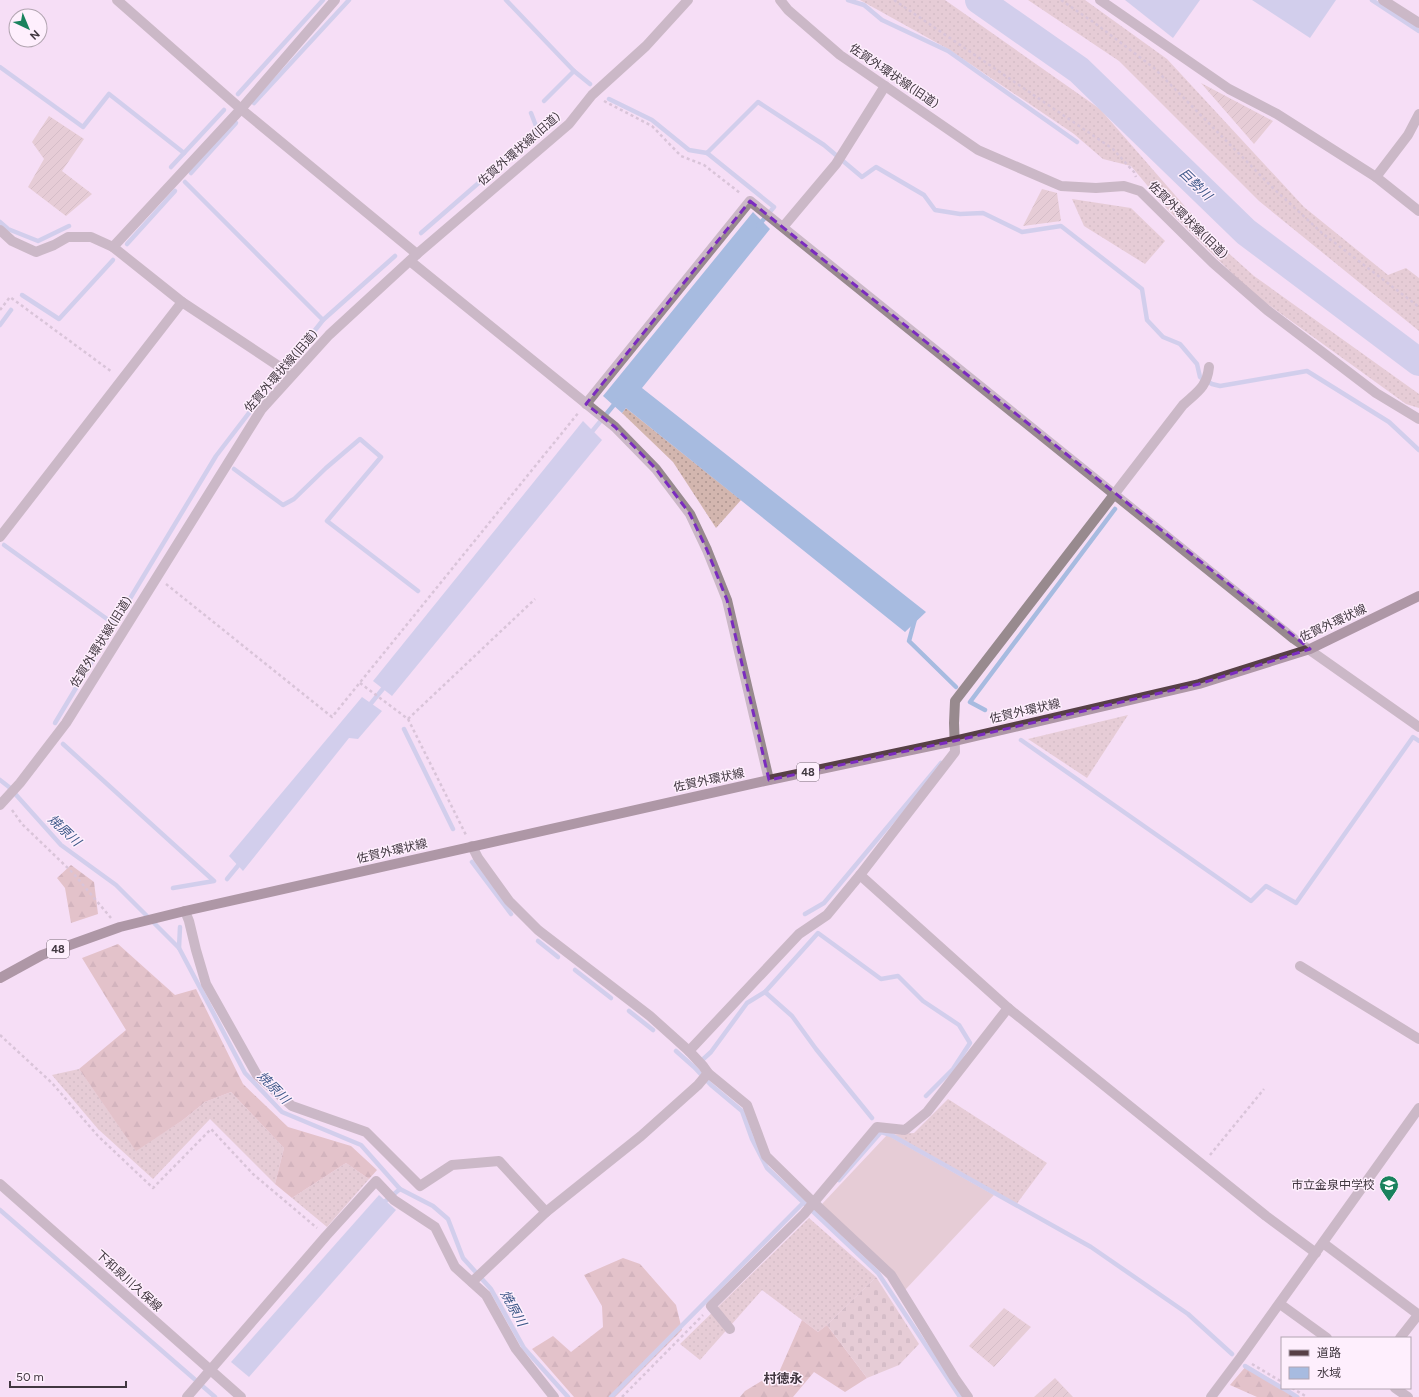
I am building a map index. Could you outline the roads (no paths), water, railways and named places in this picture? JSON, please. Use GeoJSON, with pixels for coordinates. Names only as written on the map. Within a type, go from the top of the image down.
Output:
{"type":"FeatureCollection","features":[{"type":"Feature","properties":{"kind":"main road","name":"佐賀外環状線"},"geometry":{"type":"LineString","coordinates":[[0,978],[42,955],[120,927],[185,911],[769,780],[954,741],[1199,684],[1310,650],[1419,596]]}},
{"type":"Feature","properties":{"kind":"street"},"geometry":{"type":"LineString","coordinates":[[114,247],[241,109],[335,0]]}},
{"type":"Feature","properties":{"kind":"street","name":"佐賀外環状線(旧道)"},"geometry":{"type":"LineString","coordinates":[[2,800],[20,784],[66,722],[261,410],[329,335],[414,258],[569,124],[592,95],[646,46],[688,0]]}},
{"type":"Feature","properties":{"kind":"street","name":"佐賀外環状線(旧道)"},"geometry":{"type":"LineString","coordinates":[[780,0],[788,10],[840,55],[978,150],[1061,186],[1096,188],[1124,186],[1140,191],[1213,263],[1267,310],[1376,392],[1419,419]]}},
{"type":"Feature","properties":{"kind":"street"},"geometry":{"type":"LineString","coordinates":[[1100,0],[1229,89],[1277,114],[1376,177],[1419,211]]}},
{"type":"Feature","properties":{"kind":"street"},"geometry":{"type":"LineString","coordinates":[[1383,0],[1419,23]]}},
{"type":"Feature","properties":{"kind":"street"},"geometry":{"type":"LineString","coordinates":[[120,1],[241,109],[414,258],[615,427],[656,469],[690,514],[707,550],[727,600],[769,780]]}},
{"type":"Feature","properties":{"kind":"street"},"geometry":{"type":"LineString","coordinates":[[783,227],[844,153],[885,86]]}},
{"type":"Feature","properties":{"kind":"street"},"geometry":{"type":"LineString","coordinates":[[1376,177],[1408,135],[1419,114]]}},
{"type":"Feature","properties":{"kind":"street"},"geometry":{"type":"LineString","coordinates":[[586,404],[750,202],[1294,639],[1419,727]]}},
{"type":"Feature","properties":{"kind":"street"},"geometry":{"type":"LineString","coordinates":[[0,230],[12,241],[36,252],[54,245],[68,237],[91,237],[114,247],[182,302],[292,375]]}},
{"type":"Feature","properties":{"kind":"street"},"geometry":{"type":"LineString","coordinates":[[0,537],[182,302]]}},
{"type":"Feature","properties":{"kind":"street"},"geometry":{"type":"LineString","coordinates":[[691,1054],[799,934],[827,915],[860,876],[955,752],[955,701],[1114,494],[1207,377]]}},
{"type":"Feature","properties":{"kind":"street"},"geometry":{"type":"LineString","coordinates":[[472,846],[478,858],[509,901],[538,930],[650,1016],[705,1069],[747,1106],[766,1156],[892,1275],[954,1378],[968,1397]]}},
{"type":"Feature","properties":{"kind":"street"},"geometry":{"type":"LineString","coordinates":[[860,876],[1008,1008],[1266,1216],[1316,1253]]}},
{"type":"Feature","properties":{"kind":"street"},"geometry":{"type":"LineString","coordinates":[[185,911],[206,984],[256,1075],[292,1106],[366,1132],[420,1186],[452,1165],[498,1161],[546,1212]]}},
{"type":"Feature","properties":{"kind":"street"},"geometry":{"type":"LineString","coordinates":[[1300,966],[1419,1039]]}},
{"type":"Feature","properties":{"kind":"street"},"geometry":{"type":"LineString","coordinates":[[730,1329],[711,1306],[804,1214],[877,1127],[905,1130],[928,1112],[1008,1008]]}},
{"type":"Feature","properties":{"kind":"street"},"geometry":{"type":"LineString","coordinates":[[472,1282],[546,1212],[641,1136],[698,1085],[705,1069]]}},
{"type":"Feature","properties":{"kind":"street"},"geometry":{"type":"LineString","coordinates":[[1211,1397],[1280,1304],[1419,1108]]}},
{"type":"Feature","properties":{"kind":"street"},"geometry":{"type":"LineString","coordinates":[[187,1397],[326,1236],[376,1181],[394,1200],[435,1227],[455,1267],[486,1295],[516,1349],[554,1397]]}},
{"type":"Feature","properties":{"kind":"street","name":"下和泉川久保線"},"geometry":{"type":"LineString","coordinates":[[0,1184],[241,1397]]}},
{"type":"Feature","properties":{"kind":"street"},"geometry":{"type":"LineString","coordinates":[[1323,1243],[1419,1315],[1401,1337]]}},
{"type":"Feature","properties":{"kind":"street"},"geometry":{"type":"LineString","coordinates":[[1280,1304],[1326,1337]]}},
{"type":"Feature","properties":{"kind":"street"},"geometry":{"type":"LineString","coordinates":[[1396,1389],[1408,1397]]}},
{"type":"Feature","properties":{"kind":"water"},"geometry":{"type":"Polygon","coordinates":[[[1125,0],[1200,0],[1173,38],[1125,0]]]}},
{"type":"Feature","properties":{"kind":"water"},"geometry":{"type":"Polygon","coordinates":[[[1252,0],[1336,0],[1310,38],[1252,0]]]}},
{"type":"Feature","properties":{"kind":"water"},"geometry":{"type":"Polygon","coordinates":[[[753,212],[770,229],[642,388],[926,612],[905,632],[626,408],[622,413],[603,396],[753,212]]]}},
{"type":"Feature","properties":{"kind":"water"},"geometry":{"type":"Polygon","coordinates":[[[583,421],[602,440],[392,696],[373,681],[583,421]]]}},
{"type":"Feature","properties":{"kind":"water"},"geometry":{"type":"Polygon","coordinates":[[[362,697],[382,711],[358,739],[349,738],[243,871],[229,856],[362,697]]]}},
{"type":"Feature","properties":{"kind":"water"},"geometry":{"type":"Polygon","coordinates":[[[379,1195],[396,1210],[249,1377],[231,1362],[379,1195]]]}},
{"type":"Feature","properties":{"kind":"waterway"},"geometry":{"type":"LineString","coordinates":[[238,94],[323,0]]}},
{"type":"Feature","properties":{"kind":"waterway"},"geometry":{"type":"LineString","coordinates":[[254,103],[349,0]]}},
{"type":"Feature","properties":{"kind":"waterway"},"geometry":{"type":"LineString","coordinates":[[506,0],[574,71],[590,84]]}},
{"type":"Feature","properties":{"kind":"waterway"},"geometry":{"type":"LineString","coordinates":[[848,0],[864,5],[882,20],[948,51],[1077,142]]}},
{"type":"Feature","properties":{"kind":"waterway","name":"巨勢川"},"geometry":{"type":"LineString","coordinates":[[979,0],[1079,70],[1246,232],[1419,362]]}},
{"type":"Feature","properties":{"kind":"waterway"},"geometry":{"type":"LineString","coordinates":[[1372,0],[1419,31]]}},
{"type":"Feature","properties":{"kind":"waterway"},"geometry":{"type":"LineString","coordinates":[[0,67],[83,127],[109,94],[184,153]]}},
{"type":"Feature","properties":{"kind":"waterway"},"geometry":{"type":"LineString","coordinates":[[544,101],[574,71]]}},
{"type":"Feature","properties":{"kind":"waterway"},"geometry":{"type":"LineString","coordinates":[[609,99],[652,120],[689,150],[707,153],[758,102],[824,145],[862,177],[876,167],[924,195],[935,210],[960,214],[983,213],[1022,232],[1061,226],[1142,289],[1147,320],[1163,337],[1180,344],[1197,364],[1200,377],[1212,384],[1220,386],[1307,371],[1389,422],[1419,450]]}},
{"type":"Feature","properties":{"kind":"waterway"},"geometry":{"type":"LineString","coordinates":[[171,167],[224,110]]}},
{"type":"Feature","properties":{"kind":"waterway"},"geometry":{"type":"LineString","coordinates":[[503,161],[538,131],[531,113]]}},
{"type":"Feature","properties":{"kind":"waterway"},"geometry":{"type":"LineString","coordinates":[[191,173],[236,123]]}},
{"type":"Feature","properties":{"kind":"waterway"},"geometry":{"type":"LineString","coordinates":[[707,153],[774,207],[758,226]]}},
{"type":"Feature","properties":{"kind":"waterway"},"geometry":{"type":"LineString","coordinates":[[421,233],[482,180]]}},
{"type":"Feature","properties":{"kind":"waterway"},"geometry":{"type":"LineString","coordinates":[[185,182],[323,320]]}},
{"type":"Feature","properties":{"kind":"waterway"},"geometry":{"type":"LineString","coordinates":[[127,244],[175,191]]}},
{"type":"Feature","properties":{"kind":"waterway"},"geometry":{"type":"LineString","coordinates":[[0,222],[8,229],[38,241],[69,226]]}},
{"type":"Feature","properties":{"kind":"waterway"},"geometry":{"type":"LineString","coordinates":[[290,362],[323,320],[395,256]]}},
{"type":"Feature","properties":{"kind":"waterway"},"geometry":{"type":"LineString","coordinates":[[22,295],[59,319],[113,260]]}},
{"type":"Feature","properties":{"kind":"waterway"},"geometry":{"type":"LineString","coordinates":[[0,325],[11,310]]}},
{"type":"Feature","properties":{"kind":"waterway"},"geometry":{"type":"LineString","coordinates":[[590,434],[617,401]]}},
{"type":"Feature","properties":{"kind":"waterway"},"geometry":{"type":"LineString","coordinates":[[105,640],[216,456],[255,405]]}},
{"type":"Feature","properties":{"kind":"waterway"},"geometry":{"type":"LineString","coordinates":[[234,469],[283,505],[294,499],[326,468],[360,439],[381,457],[327,521],[418,591]]}},
{"type":"Feature","properties":{"kind":"waterway"},"geometry":{"type":"LineString","coordinates":[[985,710],[970,702],[1115,509]]}},
{"type":"Feature","properties":{"kind":"waterway"},"geometry":{"type":"LineString","coordinates":[[4,545],[114,624]]}},
{"type":"Feature","properties":{"kind":"waterway"},"geometry":{"type":"LineString","coordinates":[[914,618],[909,641],[956,687]]}},
{"type":"Feature","properties":{"kind":"waterway"},"geometry":{"type":"LineString","coordinates":[[55,723],[94,658]]}},
{"type":"Feature","properties":{"kind":"waterway"},"geometry":{"type":"LineString","coordinates":[[368,707],[386,685]]}},
{"type":"Feature","properties":{"kind":"waterway"},"geometry":{"type":"LineString","coordinates":[[404,729],[453,829]]}},
{"type":"Feature","properties":{"kind":"waterway"},"geometry":{"type":"LineString","coordinates":[[1021,740],[1251,901],[1266,886],[1296,903],[1413,737],[1419,741]]}},
{"type":"Feature","properties":{"kind":"waterway"},"geometry":{"type":"LineString","coordinates":[[63,744],[214,881],[173,888]]}},
{"type":"Feature","properties":{"kind":"waterway"},"geometry":{"type":"LineString","coordinates":[[805,914],[824,903],[941,763]]}},
{"type":"Feature","properties":{"kind":"waterway","name":"焼原川"},"geometry":{"type":"LineString","coordinates":[[0,780],[9,787],[61,845],[116,885],[179,948],[245,1073],[282,1112],[361,1145],[400,1189],[433,1206],[448,1219],[463,1258],[491,1289],[524,1348],[568,1397]]}},
{"type":"Feature","properties":{"kind":"waterway"},"geometry":{"type":"LineString","coordinates":[[227,879],[241,862]]}},
{"type":"Feature","properties":{"kind":"waterway"},"geometry":{"type":"LineString","coordinates":[[472,862],[511,914]]}},
{"type":"Feature","properties":{"kind":"waterway"},"geometry":{"type":"LineString","coordinates":[[179,948],[180,927]]}},
{"type":"Feature","properties":{"kind":"waterway"},"geometry":{"type":"LineString","coordinates":[[700,1062],[711,1052],[747,1003],[765,992],[818,933],[881,979],[898,976],[923,1001],[959,1025],[970,1043],[953,1069],[926,1096]]}},
{"type":"Feature","properties":{"kind":"waterway"},"geometry":{"type":"LineString","coordinates":[[538,941],[558,957]]}},
{"type":"Feature","properties":{"kind":"waterway"},"geometry":{"type":"LineString","coordinates":[[575,970],[611,998]]}},
{"type":"Feature","properties":{"kind":"waterway"},"geometry":{"type":"LineString","coordinates":[[765,992],[792,1016],[816,1049],[872,1118]]}},
{"type":"Feature","properties":{"kind":"waterway"},"geometry":{"type":"LineString","coordinates":[[629,1011],[653,1030]]}},
{"type":"Feature","properties":{"kind":"waterway"},"geometry":{"type":"LineString","coordinates":[[676,1051],[711,1085],[742,1111],[752,1139],[767,1168],[878,1273],[960,1397]]}},
{"type":"Feature","properties":{"kind":"waterway"},"geometry":{"type":"LineString","coordinates":[[839,1180],[881,1132],[891,1135],[1091,1247],[1188,1314],[1232,1354]]}},
{"type":"Feature","properties":{"kind":"waterway"},"geometry":{"type":"LineString","coordinates":[[382,1204],[400,1189]]}},
{"type":"Feature","properties":{"kind":"waterway"},"geometry":{"type":"LineString","coordinates":[[611,1397],[803,1203]]}},
{"type":"Feature","properties":{"kind":"waterway"},"geometry":{"type":"LineString","coordinates":[[0,1210],[215,1397]]}},
{"type":"Feature","properties":{"kind":"waterway"},"geometry":{"type":"LineString","coordinates":[[1245,1366],[1281,1387]]}},
{"type":"Feature","properties":{"kind":"waterway"},"geometry":{"type":"LineString","coordinates":[[1285,1389],[1297,1397]]}},
{"type":"Feature","properties":{"kind":"place","name":"市立金泉中学校"},"geometry":{"type":"Point","coordinates":[1389,1202]}},
{"type":"Feature","properties":{"kind":"district","name":"村徳永"},"geometry":{"type":"Point","coordinates":[783,1378]}}]}
